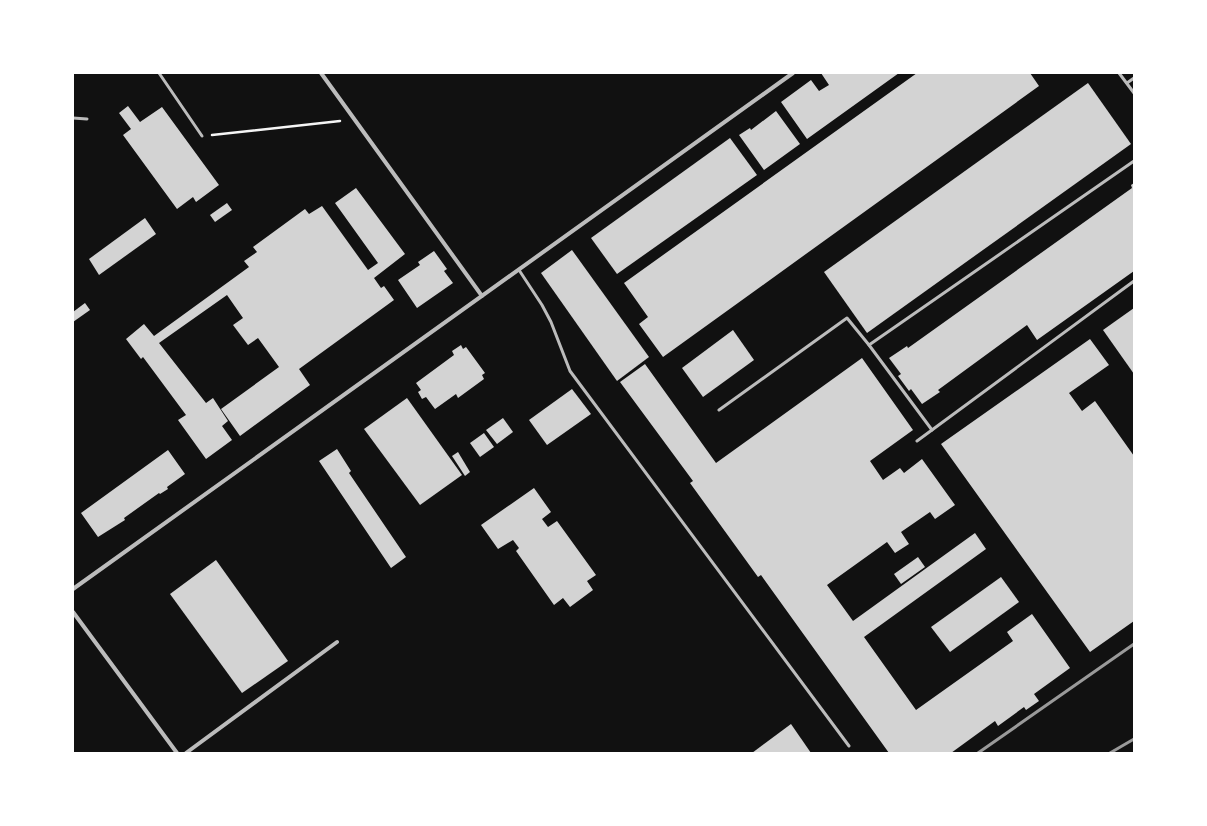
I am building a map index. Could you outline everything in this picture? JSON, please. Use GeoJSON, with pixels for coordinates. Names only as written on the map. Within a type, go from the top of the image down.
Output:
{"type":"FeatureCollection","features":[{"type":"Feature","properties":{"kind":"street"},"geometry":{"type":"LineString","coordinates":[[321,73],[482,296]]}},
{"type":"Feature","properties":{"kind":"street"},"geometry":{"type":"LineString","coordinates":[[73,589],[793,73]]}},
{"type":"Feature","properties":{"kind":"street"},"geometry":{"type":"LineString","coordinates":[[73,612],[176,753]]}},
{"type":"Feature","properties":{"kind":"street"},"geometry":{"type":"LineString","coordinates":[[186,753],[337,642]]}},
{"type":"Feature","properties":{"kind":"lane"},"geometry":{"type":"LineString","coordinates":[[159,73],[202,136]]}},
{"type":"Feature","properties":{"kind":"lane"},"geometry":{"type":"LineString","coordinates":[[1120,73],[1134,93]]}},
{"type":"Feature","properties":{"kind":"lane"},"geometry":{"type":"LineString","coordinates":[[1127,83],[1134,78]]}},
{"type":"Feature","properties":{"kind":"lane"},"geometry":{"type":"LineString","coordinates":[[73,118],[87,119]]}},
{"type":"Feature","properties":{"kind":"lane"},"geometry":{"type":"LineString","coordinates":[[870,345],[1134,161]]}},
{"type":"Feature","properties":{"kind":"lane"},"geometry":{"type":"LineString","coordinates":[[518,270],[545,311],[570,371],[849,746]]}},
{"type":"Feature","properties":{"kind":"lane"},"geometry":{"type":"LineString","coordinates":[[917,441],[1134,281]]}},
{"type":"Feature","properties":{"kind":"lane"},"geometry":{"type":"LineString","coordinates":[[719,410],[848,318],[870,345],[932,430]]}},
{"type":"Feature","properties":{"kind":"path"},"geometry":{"type":"LineString","coordinates":[[202,136],[354,119]]}},
{"type":"Feature","properties":{"kind":"building"},"geometry":{"type":"Polygon","coordinates":[[[821,73],[899,73],[807,139],[781,102],[811,80],[819,91],[829,85],[821,73]]]}},
{"type":"Feature","properties":{"kind":"building"},"geometry":{"type":"Polygon","coordinates":[[[917,73],[1030,73],[1039,86],[663,357],[639,324],[648,317],[624,283],[917,73]]]}},
{"type":"Feature","properties":{"kind":"building"},"geometry":{"type":"Polygon","coordinates":[[[1088,83],[1131,144],[867,333],[824,272],[1088,83]]]}},
{"type":"Feature","properties":{"kind":"building"},"geometry":{"type":"Polygon","coordinates":[[[128,106],[140,122],[162,107],[219,185],[196,202],[193,197],[177,209],[123,135],[131,129],[119,113],[128,106]]]}},
{"type":"Feature","properties":{"kind":"building"},"geometry":{"type":"Polygon","coordinates":[[[776,111],[800,144],[764,170],[739,135],[750,128],[751,130],[776,111]]]}},
{"type":"Feature","properties":{"kind":"building"},"geometry":{"type":"Polygon","coordinates":[[[730,138],[757,175],[617,274],[591,238],[730,138]]]}},
{"type":"Feature","properties":{"kind":"building"},"geometry":{"type":"Polygon","coordinates":[[[1134,183],[1134,271],[1037,340],[1027,325],[938,390],[940,392],[922,404],[911,389],[909,391],[898,376],[901,374],[889,358],[907,346],[908,348],[1132,188],[1131,185],[1134,183]]]}},
{"type":"Feature","properties":{"kind":"building"},"geometry":{"type":"Polygon","coordinates":[[[356,188],[405,254],[374,278],[381,288],[384,286],[394,300],[299,369],[310,385],[240,436],[221,409],[279,367],[258,338],[248,345],[233,325],[243,318],[227,295],[159,343],[206,403],[213,398],[228,421],[222,426],[232,440],[206,459],[178,420],[186,415],[143,357],[141,359],[126,339],[144,324],[154,336],[249,267],[244,261],[257,252],[253,247],[305,209],[309,214],[322,206],[368,270],[378,263],[335,203],[356,188]]]}},
{"type":"Feature","properties":{"kind":"building"},"geometry":{"type":"Polygon","coordinates":[[[227,203],[232,210],[215,222],[210,215],[227,203]]]}},
{"type":"Feature","properties":{"kind":"building"},"geometry":{"type":"Polygon","coordinates":[[[145,218],[156,234],[99,275],[89,259],[145,218]]]}},
{"type":"Feature","properties":{"kind":"building"},"geometry":{"type":"Polygon","coordinates":[[[572,250],[649,357],[617,381],[541,273],[572,250]]]}},
{"type":"Feature","properties":{"kind":"building"},"geometry":{"type":"Polygon","coordinates":[[[434,251],[447,269],[444,271],[453,283],[417,308],[398,280],[420,265],[418,262],[434,251]]]}},
{"type":"Feature","properties":{"kind":"building"},"geometry":{"type":"Polygon","coordinates":[[[85,303],[90,310],[73,322],[73,312],[85,303]]]}},
{"type":"Feature","properties":{"kind":"building"},"geometry":{"type":"Polygon","coordinates":[[[1134,308],[1134,374],[1103,330],[1134,308]]]}},
{"type":"Feature","properties":{"kind":"building"},"geometry":{"type":"Polygon","coordinates":[[[733,330],[754,360],[703,397],[682,368],[733,330]]]}},
{"type":"Feature","properties":{"kind":"building"},"geometry":{"type":"Polygon","coordinates":[[[1090,339],[1109,365],[1069,393],[1082,411],[1095,401],[1134,456],[1134,621],[1090,652],[941,444],[1090,339]]]}},
{"type":"Feature","properties":{"kind":"building"},"geometry":{"type":"Polygon","coordinates":[[[461,345],[463,349],[466,347],[485,373],[482,375],[484,379],[458,398],[456,394],[435,409],[426,397],[422,399],[418,392],[421,390],[416,383],[454,355],[452,351],[461,345]]]}},
{"type":"Feature","properties":{"kind":"building"},"geometry":{"type":"Polygon","coordinates":[[[862,358],[913,430],[870,461],[883,480],[900,468],[904,473],[922,459],[955,505],[935,519],[930,512],[901,532],[909,544],[895,553],[887,542],[827,585],[853,621],[975,533],[986,549],[864,637],[916,710],[1013,641],[1007,632],[1032,614],[1070,668],[1034,694],[1039,701],[1026,710],[1024,707],[998,726],[995,721],[951,753],[889,753],[761,575],[758,577],[690,483],[693,481],[620,382],[645,364],[716,463],[862,358]]]}},
{"type":"Feature","properties":{"kind":"building"},"geometry":{"type":"Polygon","coordinates":[[[572,389],[591,414],[547,445],[529,420],[572,389]]]}},
{"type":"Feature","properties":{"kind":"building"},"geometry":{"type":"Polygon","coordinates":[[[407,398],[462,475],[420,505],[364,429],[407,398]]]}},
{"type":"Feature","properties":{"kind":"building"},"geometry":{"type":"Polygon","coordinates":[[[503,418],[513,432],[497,444],[486,430],[503,418]]]}},
{"type":"Feature","properties":{"kind":"building"},"geometry":{"type":"Polygon","coordinates":[[[484,433],[494,447],[480,457],[470,443],[484,433]]]}},
{"type":"Feature","properties":{"kind":"building"},"geometry":{"type":"Polygon","coordinates":[[[337,449],[351,471],[349,473],[406,557],[391,568],[319,461],[337,449]]]}},
{"type":"Feature","properties":{"kind":"building"},"geometry":{"type":"Polygon","coordinates":[[[168,450],[185,474],[167,487],[168,489],[160,494],[159,493],[124,518],[125,520],[98,537],[81,513],[168,450]]]}},
{"type":"Feature","properties":{"kind":"building"},"geometry":{"type":"Polygon","coordinates":[[[458,452],[470,472],[465,476],[452,456],[458,452]]]}},
{"type":"Feature","properties":{"kind":"building"},"geometry":{"type":"Polygon","coordinates":[[[534,488],[551,512],[542,519],[548,527],[557,521],[596,575],[587,581],[593,590],[570,607],[563,598],[554,605],[516,551],[519,548],[513,540],[498,549],[481,525],[534,488]]]}},
{"type":"Feature","properties":{"kind":"building"},"geometry":{"type":"Polygon","coordinates":[[[918,557],[925,567],[901,584],[894,574],[918,557]]]}},
{"type":"Feature","properties":{"kind":"building"},"geometry":{"type":"Polygon","coordinates":[[[216,560],[288,661],[242,693],[170,594],[216,560]]]}},
{"type":"Feature","properties":{"kind":"building"},"geometry":{"type":"Polygon","coordinates":[[[1001,577],[1019,602],[950,652],[931,627],[1001,577]]]}},
{"type":"Feature","properties":{"kind":"building"},"geometry":{"type":"Polygon","coordinates":[[[791,724],[811,753],[752,753],[791,724]]]}},
{"type":"Feature","properties":{"kind":"railway"},"geometry":{"type":"LineString","coordinates":[[978,753],[1134,644]]}},
{"type":"Feature","properties":{"kind":"railway"},"geometry":{"type":"LineString","coordinates":[[1110,753],[1134,739]]}}]}
